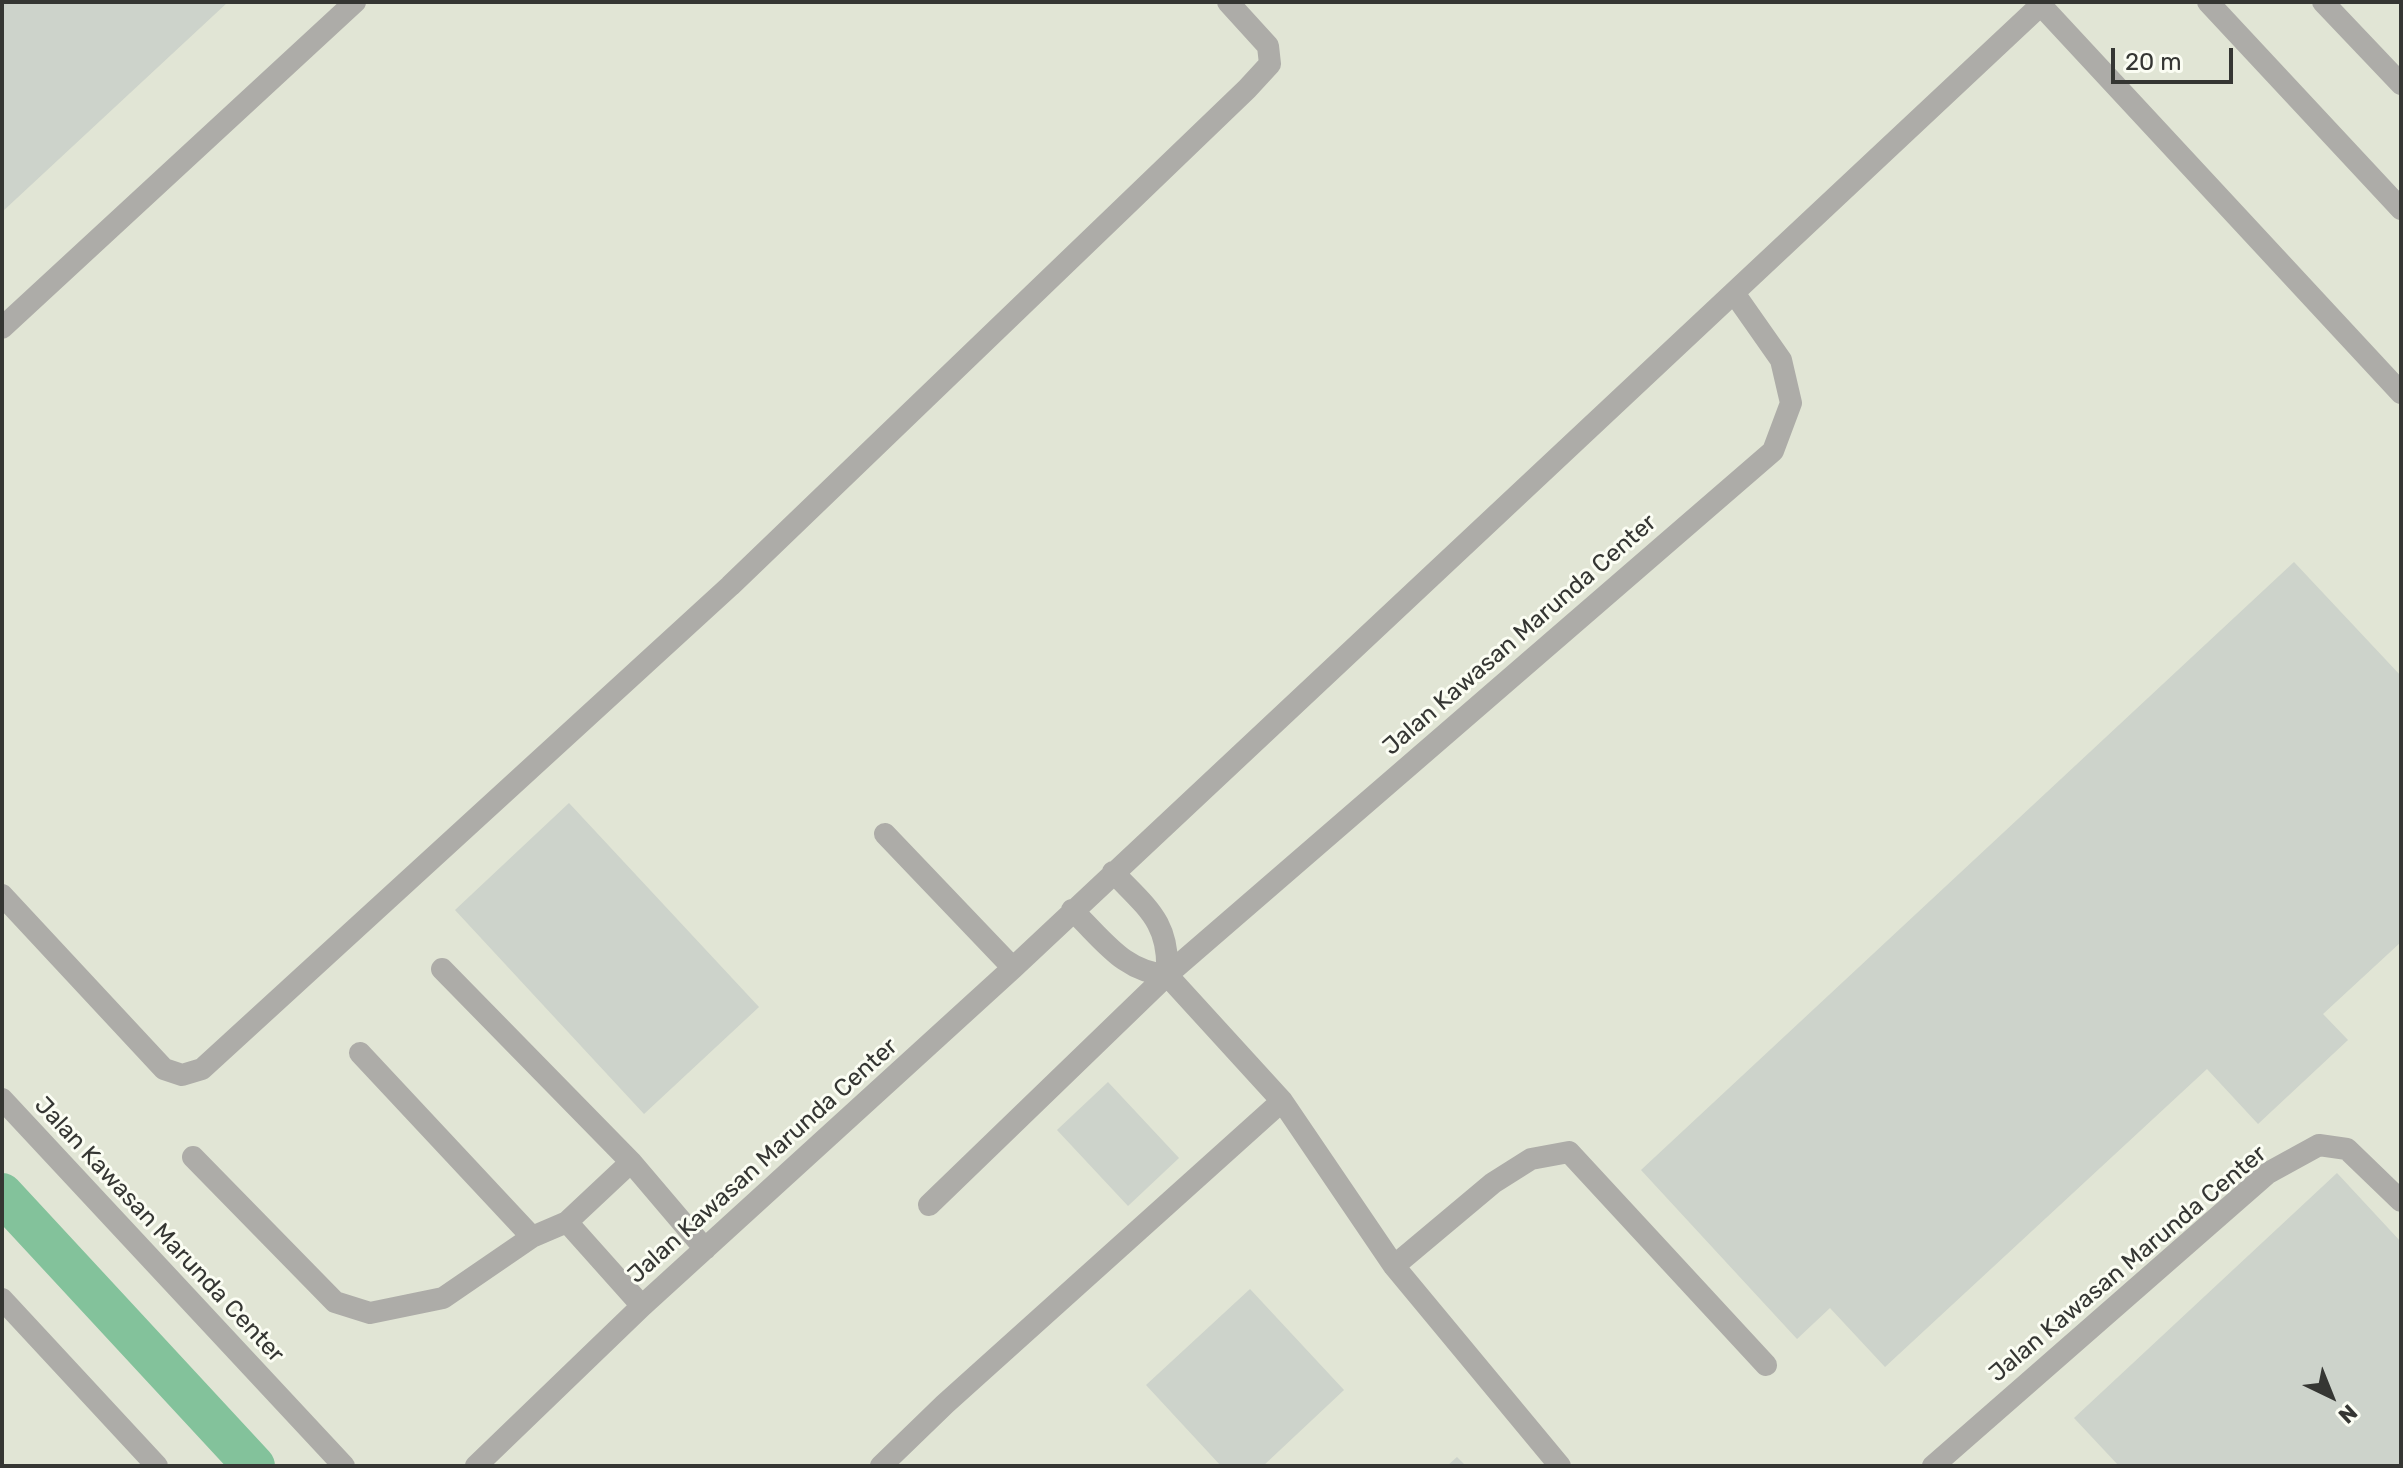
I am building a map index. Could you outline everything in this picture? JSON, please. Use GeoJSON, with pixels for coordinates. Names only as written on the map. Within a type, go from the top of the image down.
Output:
{"type":"FeatureCollection","features":[{"type":"Feature","properties":{"kind":"lane"},"geometry":{"type":"LineString","coordinates":[[2,328],[355,2]]}},
{"type":"Feature","properties":{"kind":"lane"},"geometry":{"type":"LineString","coordinates":[[2,895],[164,1069],[182,1075],[202,1069],[730,586],[1247,89],[1270,64],[1268,46],[1228,2]]}},
{"type":"Feature","properties":{"kind":"lane"},"geometry":{"type":"LineString","coordinates":[[2208,2],[2401,209]]}},
{"type":"Feature","properties":{"kind":"lane"},"geometry":{"type":"LineString","coordinates":[[2323,2],[2401,84]]}},
{"type":"Feature","properties":{"kind":"lane"},"geometry":{"type":"LineString","coordinates":[[2041,3],[2401,393]]}},
{"type":"Feature","properties":{"kind":"lane","name":"Jalan Kawasan Marunda Center"},"geometry":{"type":"LineString","coordinates":[[490,1461],[642,1306],[1013,968],[2041,3]]}},
{"type":"Feature","properties":{"kind":"lane","name":"Jalan Kawasan Marunda Center"},"geometry":{"type":"LineString","coordinates":[[929,1205],[1167,975],[1773,451],[1791,403],[1781,360],[1734,293]]}},
{"type":"Feature","properties":{"kind":"lane"},"geometry":{"type":"LineString","coordinates":[[885,834],[1013,968]]}},
{"type":"Feature","properties":{"kind":"lane"},"geometry":{"type":"LineString","coordinates":[[1113,872],[1153,914],[1164,931],[1169,949],[1167,975]]}},
{"type":"Feature","properties":{"kind":"lane"},"geometry":{"type":"LineString","coordinates":[[1072,910],[1126,962],[1143,973],[1167,975],[1282,1101],[1394,1266],[1560,1466]]}},
{"type":"Feature","properties":{"kind":"lane"},"geometry":{"type":"LineString","coordinates":[[442,969],[631,1162],[705,1249]]}},
{"type":"Feature","properties":{"kind":"lane"},"geometry":{"type":"LineString","coordinates":[[360,1053],[532,1237]]}},
{"type":"Feature","properties":{"kind":"lane","name":"Jalan Kawasan Marunda Center"},"geometry":{"type":"LineString","coordinates":[[2,1099],[344,1466]]}},
{"type":"Feature","properties":{"kind":"lane"},"geometry":{"type":"LineString","coordinates":[[881,1466],[945,1404],[1282,1101]]}},
{"type":"Feature","properties":{"kind":"lane","name":"Jalan Kawasan Marunda Center"},"geometry":{"type":"LineString","coordinates":[[1933,1466],[2268,1173],[2319,1145],[2347,1149],[2401,1201]]}},
{"type":"Feature","properties":{"kind":"lane"},"geometry":{"type":"LineString","coordinates":[[1394,1266],[1493,1183],[1531,1159],[1569,1152],[1766,1365]]}},
{"type":"Feature","properties":{"kind":"lane"},"geometry":{"type":"LineString","coordinates":[[193,1157],[335,1302],[370,1313],[443,1298],[532,1237],[567,1222],[631,1162]]}},
{"type":"Feature","properties":{"kind":"lane"},"geometry":{"type":"LineString","coordinates":[[567,1222],[642,1306]]}},
{"type":"Feature","properties":{"kind":"lane"},"geometry":{"type":"LineString","coordinates":[[2,1299],[157,1466]]}},
{"type":"Feature","properties":{"kind":"shaded area"},"geometry":{"type":"Polygon","coordinates":[[[2,2],[2401,2],[2401,1466],[2,1466],[2,2]]]}},
{"type":"Feature","properties":{"kind":"building"},"geometry":{"type":"Polygon","coordinates":[[[2,2],[228,2],[2,212],[2,2]]]}},
{"type":"Feature","properties":{"kind":"building"},"geometry":{"type":"Polygon","coordinates":[[[2294,562],[2401,676],[2401,942],[2323,1014],[2348,1040],[2258,1124],[2207,1069],[1885,1367],[1830,1308],[1797,1339],[1641,1170],[2294,562]]]}},
{"type":"Feature","properties":{"kind":"building"},"geometry":{"type":"Polygon","coordinates":[[[569,803],[759,1007],[644,1114],[455,910],[569,803]]]}},
{"type":"Feature","properties":{"kind":"building"},"geometry":{"type":"Polygon","coordinates":[[[1108,1082],[1179,1158],[1128,1206],[1057,1130],[1108,1082]]]}},
{"type":"Feature","properties":{"kind":"building"},"geometry":{"type":"Polygon","coordinates":[[[2337,1173],[2401,1242],[2401,1466],[2119,1466],[2074,1418],[2337,1173]]]}},
{"type":"Feature","properties":{"kind":"building"},"geometry":{"type":"Polygon","coordinates":[[[1250,1289],[1344,1390],[1263,1466],[1221,1466],[1146,1385],[1250,1289]]]}},
{"type":"Feature","properties":{"kind":"building"},"geometry":{"type":"Polygon","coordinates":[[[1457,1457],[1466,1466],[1447,1466],[1457,1457]]]}},
{"type":"Feature","properties":{"kind":"waterway"},"geometry":{"type":"LineString","coordinates":[[2,1194],[254,1466]]}}]}
